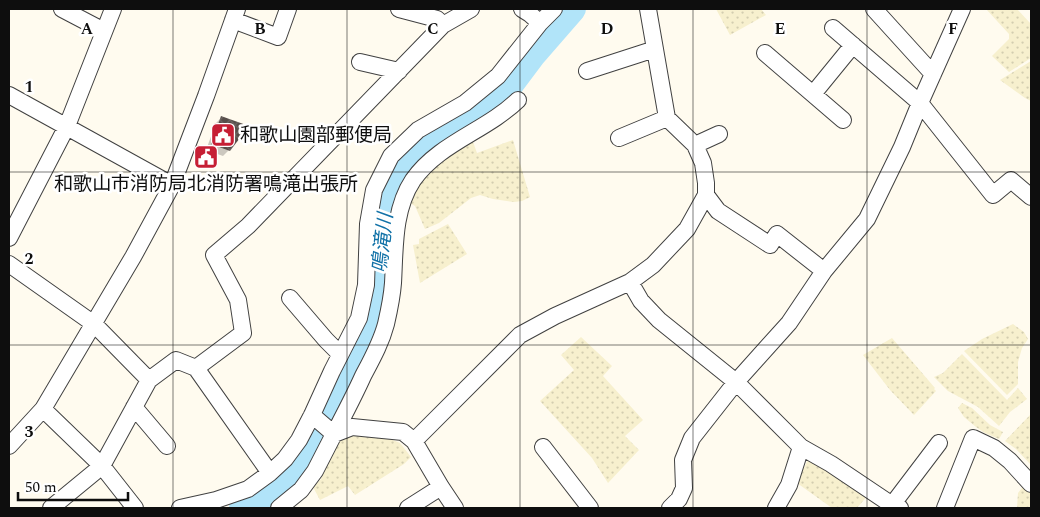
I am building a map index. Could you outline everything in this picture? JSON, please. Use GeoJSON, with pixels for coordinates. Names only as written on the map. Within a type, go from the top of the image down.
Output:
{"type":"FeatureCollection","features":[{"type":"Feature","properties":{"kind":"street"},"geometry":{"type":"LineString","coordinates":[[62,9],[104,31]]}},
{"type":"Feature","properties":{"kind":"street"},"geometry":{"type":"LineString","coordinates":[[9,238],[67,126],[113,9]]}},
{"type":"Feature","properties":{"kind":"street"},"geometry":{"type":"LineString","coordinates":[[9,446],[43,409],[133,257],[172,185],[235,14],[278,37],[288,9]]}},
{"type":"Feature","properties":{"kind":"street"},"geometry":{"type":"LineString","coordinates":[[399,9],[437,19],[443,25]]}},
{"type":"Feature","properties":{"kind":"street"},"geometry":{"type":"LineString","coordinates":[[196,368],[243,333],[238,300],[214,255],[248,226],[443,25],[471,9]]}},
{"type":"Feature","properties":{"kind":"street"},"geometry":{"type":"LineString","coordinates":[[522,9],[540,23]]}},
{"type":"Feature","properties":{"kind":"street"},"geometry":{"type":"LineString","coordinates":[[180,508],[216,500],[248,489],[285,459],[315,417],[340,354],[359,318],[366,286],[368,224],[374,190],[391,156],[418,130],[465,103],[498,76],[540,23],[554,9]]}},
{"type":"Feature","properties":{"kind":"street"},"geometry":{"type":"LineString","coordinates":[[414,441],[520,335],[555,316],[630,282],[652,265],[687,230],[706,195],[703,163],[695,145],[667,118],[648,9]]}},
{"type":"Feature","properties":{"kind":"street"},"geometry":{"type":"LineString","coordinates":[[874,9],[933,74]]}},
{"type":"Feature","properties":{"kind":"street"},"geometry":{"type":"LineString","coordinates":[[670,508],[679,499],[684,488],[683,460],[692,438],[736,382],[789,323],[824,271],[867,218],[902,147],[962,9]]}},
{"type":"Feature","properties":{"kind":"street"},"geometry":{"type":"LineString","coordinates":[[833,28],[920,103],[993,195],[1011,180],[1031,197]]}},
{"type":"Feature","properties":{"kind":"street"},"geometry":{"type":"LineString","coordinates":[[813,94],[853,45]]}},
{"type":"Feature","properties":{"kind":"street"},"geometry":{"type":"LineString","coordinates":[[587,71],[655,49]]}},
{"type":"Feature","properties":{"kind":"street"},"geometry":{"type":"LineString","coordinates":[[764,53],[844,120]]}},
{"type":"Feature","properties":{"kind":"street"},"geometry":{"type":"LineString","coordinates":[[360,62],[398,71]]}},
{"type":"Feature","properties":{"kind":"street"},"geometry":{"type":"LineString","coordinates":[[9,95],[172,185]]}},
{"type":"Feature","properties":{"kind":"street"},"geometry":{"type":"LineString","coordinates":[[279,508],[301,490],[315,471],[332,432],[380,343],[386,324],[392,286],[397,224],[404,198],[412,182],[426,164],[440,153],[496,118],[518,100]]}},
{"type":"Feature","properties":{"kind":"street"},"geometry":{"type":"LineString","coordinates":[[618,138],[667,118]]}},
{"type":"Feature","properties":{"kind":"street"},"geometry":{"type":"LineString","coordinates":[[695,145],[719,134]]}},
{"type":"Feature","properties":{"kind":"street"},"geometry":{"type":"LineString","coordinates":[[706,195],[718,211],[770,245],[777,234],[824,271]]}},
{"type":"Feature","properties":{"kind":"street"},"geometry":{"type":"LineString","coordinates":[[9,264],[94,324],[149,380]]}},
{"type":"Feature","properties":{"kind":"street"},"geometry":{"type":"LineString","coordinates":[[630,282],[641,301],[659,320],[736,382],[801,447],[831,464],[896,507],[939,443]]}},
{"type":"Feature","properties":{"kind":"street"},"geometry":{"type":"LineString","coordinates":[[290,298],[306,319],[340,354]]}},
{"type":"Feature","properties":{"kind":"street"},"geometry":{"type":"LineString","coordinates":[[51,508],[102,466],[149,380],[176,360],[196,368],[270,473]]}},
{"type":"Feature","properties":{"kind":"street"},"geometry":{"type":"LineString","coordinates":[[134,407],[167,446]]}},
{"type":"Feature","properties":{"kind":"street"},"geometry":{"type":"LineString","coordinates":[[43,409],[102,466],[135,508]]}},
{"type":"Feature","properties":{"kind":"street"},"geometry":{"type":"LineString","coordinates":[[315,417],[332,432]]}},
{"type":"Feature","properties":{"kind":"street"},"geometry":{"type":"LineString","coordinates":[[332,432],[352,427],[403,432],[414,441],[455,508]]}},
{"type":"Feature","properties":{"kind":"street"},"geometry":{"type":"LineString","coordinates":[[944,508],[973,438],[994,448],[1031,484]]}},
{"type":"Feature","properties":{"kind":"street"},"geometry":{"type":"LineString","coordinates":[[543,447],[590,508]]}},
{"type":"Feature","properties":{"kind":"street"},"geometry":{"type":"LineString","coordinates":[[776,508],[790,485],[801,447]]}},
{"type":"Feature","properties":{"kind":"street"},"geometry":{"type":"LineString","coordinates":[[408,508],[441,487]]}},
{"type":"Feature","properties":{"kind":"shaded area"},"geometry":{"type":"Polygon","coordinates":[[[716,9],[761,9],[766,15],[730,35],[716,9]]]}},
{"type":"Feature","properties":{"kind":"shaded area"},"geometry":{"type":"Polygon","coordinates":[[[986,9],[1017,9],[1031,24],[1031,58],[1009,72],[992,56],[1009,39],[1009,34],[986,9]]]}},
{"type":"Feature","properties":{"kind":"shaded area"},"geometry":{"type":"Polygon","coordinates":[[[1031,61],[1031,101],[1000,80],[1031,61]]]}},
{"type":"Feature","properties":{"kind":"shaded area"},"geometry":{"type":"Polygon","coordinates":[[[472,139],[477,153],[513,140],[530,197],[514,202],[480,195],[471,198],[439,223],[425,229],[415,206],[408,202],[416,187],[426,176],[441,162],[472,139]]]}},
{"type":"Feature","properties":{"kind":"shaded area"},"geometry":{"type":"Polygon","coordinates":[[[448,224],[467,254],[420,283],[413,245],[419,244],[419,239],[448,224]]]}},
{"type":"Feature","properties":{"kind":"shaded area"},"geometry":{"type":"Polygon","coordinates":[[[1013,324],[1024,332],[1028,339],[1022,348],[1018,362],[1018,384],[1007,395],[964,351],[982,339],[1013,324]]]}},
{"type":"Feature","properties":{"kind":"shaded area"},"geometry":{"type":"Polygon","coordinates":[[[581,337],[612,366],[603,376],[643,420],[625,436],[639,450],[608,483],[592,458],[540,401],[574,370],[561,355],[581,337]]]}},
{"type":"Feature","properties":{"kind":"shaded area"},"geometry":{"type":"Polygon","coordinates":[[[892,338],[936,391],[914,415],[890,390],[863,355],[892,338]]]}},
{"type":"Feature","properties":{"kind":"shaded area"},"geometry":{"type":"Polygon","coordinates":[[[962,354],[1007,400],[1018,388],[1027,399],[1010,412],[999,426],[978,407],[948,391],[934,377],[943,373],[962,354]]]}},
{"type":"Feature","properties":{"kind":"shaded area"},"geometry":{"type":"Polygon","coordinates":[[[962,403],[972,408],[990,425],[1003,432],[999,439],[985,433],[964,417],[958,408],[962,403]]]}},
{"type":"Feature","properties":{"kind":"shaded area"},"geometry":{"type":"Polygon","coordinates":[[[1031,414],[1031,465],[1016,449],[1005,441],[1031,414]]]}},
{"type":"Feature","properties":{"kind":"shaded area"},"geometry":{"type":"Polygon","coordinates":[[[349,434],[388,438],[400,443],[411,457],[404,464],[355,495],[348,486],[320,500],[313,487],[321,479],[338,443],[349,434]]]}},
{"type":"Feature","properties":{"kind":"shaded area"},"geometry":{"type":"Polygon","coordinates":[[[809,458],[869,494],[857,508],[832,508],[797,483],[809,458]]]}},
{"type":"Feature","properties":{"kind":"shaded area"},"geometry":{"type":"Polygon","coordinates":[[[1029,479],[1031,482],[1031,508],[1017,508],[1018,493],[1029,479]]]}},
{"type":"Feature","properties":{"kind":"building"},"geometry":{"type":"Polygon","coordinates":[[[221,116],[249,126],[230,151],[211,144],[221,116]]]}},
{"type":"Feature","properties":{"kind":"waterway","name":"鳴滝川"},"geometry":{"type":"LineString","coordinates":[[242,508],[278,490],[294,474],[316,441],[354,360],[375,308],[386,205],[402,178],[416,157],[503,95],[533,55],[573,9]]}},
{"type":"Feature","properties":{"kind":"place","name":"和歌山園部郵便局"},"geometry":{"type":"Point","coordinates":[223,135]}},
{"type":"Feature","properties":{"kind":"place","name":"和歌山市消防局北消防署鳴滝出張所"},"geometry":{"type":"Point","coordinates":[206,157]}}]}
